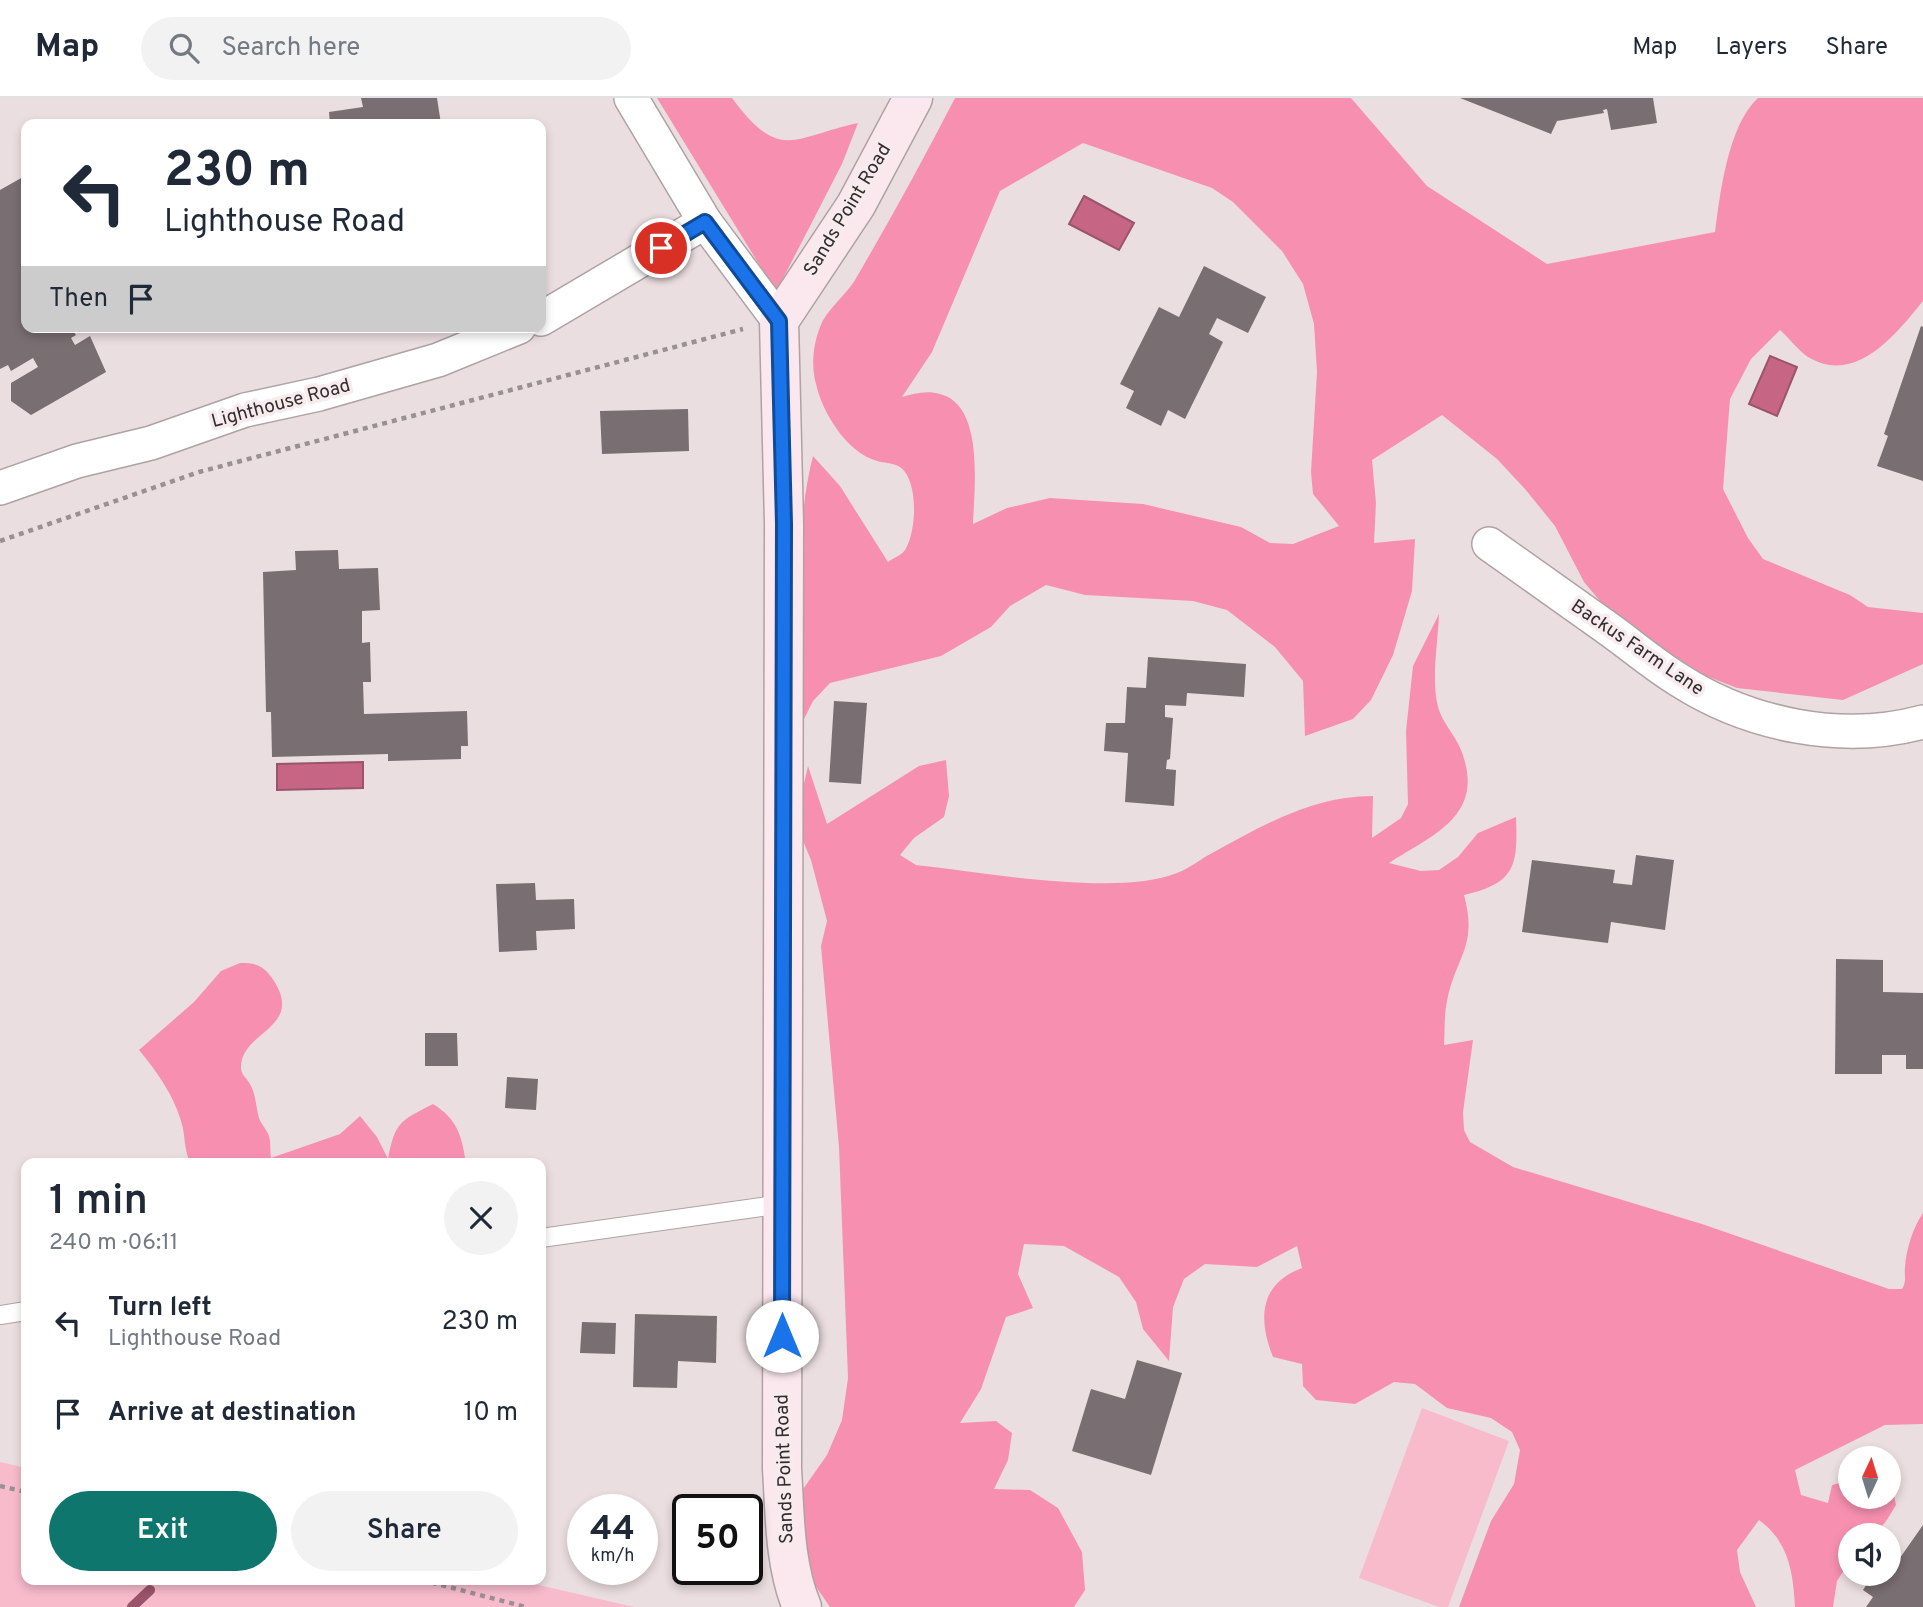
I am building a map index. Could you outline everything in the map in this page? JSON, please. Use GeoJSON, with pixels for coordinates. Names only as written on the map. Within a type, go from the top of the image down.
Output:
{"type":"FeatureCollection","features":[{"type":"Feature","properties":{"kind":"main road","name":"Sands Point Road"},"geometry":{"type":"LineString","coordinates":[[802,1607],[796,1592],[786,1536],[782,1469],[784,524],[779,321],[856,205],[913,98]]}},
{"type":"Feature","properties":{"kind":"street"},"geometry":{"type":"LineString","coordinates":[[631,98],[705,222],[779,321]]}},
{"type":"Feature","properties":{"kind":"street"},"geometry":{"type":"LineString","coordinates":[[546,316],[705,222]]}},
{"type":"Feature","properties":{"kind":"street","name":"Lighthouse Road"},"geometry":{"type":"LineString","coordinates":[[0,488],[77,461],[151,443],[245,410],[319,394],[438,360],[504,333]]}},
{"type":"Feature","properties":{"kind":"street","name":"Backus Farm Lane"},"geometry":{"type":"LineString","coordinates":[[1489,544],[1679,680],[1723,704],[1798,728],[1852,731],[1901,728],[1923,722]]}},
{"type":"Feature","properties":{"kind":"lane"},"geometry":{"type":"LineString","coordinates":[[546,1237],[782,1204]]}},
{"type":"Feature","properties":{"kind":"lane"},"geometry":{"type":"LineString","coordinates":[[0,1315],[21,1312]]}},
{"type":"Feature","properties":{"kind":"path"},"geometry":{"type":"LineString","coordinates":[[0,541],[199,472],[663,347],[779,321]]}},
{"type":"Feature","properties":{"kind":"path"},"geometry":{"type":"LineString","coordinates":[[0,1486],[21,1491]]}},
{"type":"Feature","properties":{"kind":"path"},"geometry":{"type":"LineString","coordinates":[[441,1585],[526,1607]]}},
{"type":"Feature","properties":{"kind":"shaded area"},"geometry":{"type":"Polygon","coordinates":[[[657,98],[732,98],[763,131],[776,138],[789,140],[858,123],[842,164],[776,292],[657,98]]]}},
{"type":"Feature","properties":{"kind":"shaded area"},"geometry":{"type":"Polygon","coordinates":[[[955,98],[1351,98],[1427,186],[1547,264],[1715,232],[1723,180],[1733,142],[1739,125],[1758,98],[1923,98],[1923,301],[1887,341],[1858,361],[1842,365],[1826,364],[1808,357],[1780,330],[1751,359],[1730,399],[1723,489],[1748,538],[1763,559],[1850,595],[1868,607],[1923,613],[1923,664],[1843,700],[1737,688],[1673,663],[1621,626],[1584,582],[1555,526],[1525,489],[1497,459],[1442,415],[1372,460],[1376,503],[1374,543],[1415,539],[1412,591],[1393,655],[1371,700],[1353,719],[1305,736],[1303,681],[1275,647],[1227,610],[1193,601],[1085,595],[1046,585],[1010,606],[991,627],[941,656],[830,683],[813,701],[802,723],[800,554],[806,487],[813,456],[840,486],[888,562],[905,550],[914,511],[912,489],[905,472],[896,465],[866,457],[856,450],[830,419],[814,377],[816,341],[823,321],[855,280],[955,98]],[[1083,143],[1000,191],[932,352],[902,397],[925,392],[940,394],[954,401],[964,414],[974,450],[973,524],[1007,508],[1050,498],[1143,504],[1241,527],[1270,543],[1293,544],[1339,526],[1313,494],[1311,472],[1317,372],[1314,324],[1303,284],[1282,251],[1233,202],[1212,188],[1083,143]]]}},
{"type":"Feature","properties":{"kind":"shaded area"},"geometry":{"type":"Polygon","coordinates":[[[1084,196],[1134,223],[1119,250],[1069,224],[1084,196]]]}},
{"type":"Feature","properties":{"kind":"shaded area"},"geometry":{"type":"Polygon","coordinates":[[[1770,356],[1797,367],[1777,416],[1749,404],[1770,356]]]}},
{"type":"Feature","properties":{"kind":"shaded area"},"geometry":{"type":"Polygon","coordinates":[[[1439,614],[1436,696],[1440,713],[1461,750],[1467,773],[1467,792],[1451,821],[1389,863],[1421,871],[1439,870],[1458,857],[1478,833],[1516,817],[1516,849],[1510,870],[1494,885],[1464,895],[1469,927],[1467,940],[1446,1006],[1444,1045],[1473,1040],[1463,1112],[1464,1130],[1470,1142],[1513,1167],[1702,1224],[1889,1289],[1902,1289],[1904,1286],[1908,1246],[1923,1213],[1923,1424],[1885,1425],[1838,1446],[1838,1448],[1795,1470],[1801,1495],[1828,1503],[1832,1485],[1838,1483],[1838,1509],[1894,1509],[1884,1523],[1838,1523],[1838,1579],[1833,1607],[1795,1607],[1788,1559],[1777,1538],[1759,1520],[1737,1550],[1740,1572],[1756,1607],[1459,1607],[1491,1521],[1514,1484],[1520,1450],[1512,1432],[1491,1418],[1447,1408],[1415,1384],[1394,1382],[1355,1404],[1316,1400],[1303,1386],[1302,1364],[1273,1357],[1265,1329],[1264,1316],[1270,1293],[1277,1283],[1302,1268],[1297,1246],[1257,1267],[1205,1264],[1184,1279],[1173,1307],[1169,1361],[1143,1329],[1136,1302],[1119,1277],[1064,1246],[1024,1244],[1018,1274],[1033,1308],[1006,1317],[981,1389],[960,1423],[996,1421],[1012,1433],[1008,1460],[994,1489],[1030,1490],[1058,1508],[1082,1552],[1085,1590],[1074,1607],[830,1607],[800,1564],[801,1492],[827,1455],[842,1420],[848,1378],[839,1147],[821,946],[827,921],[811,860],[798,829],[808,766],[827,824],[919,766],[946,760],[949,796],[944,817],[914,838],[900,855],[916,865],[1049,881],[1120,883],[1151,880],[1182,871],[1252,831],[1310,806],[1330,801],[1373,796],[1372,838],[1401,818],[1408,804],[1406,731],[1413,666],[1439,614]]]}},
{"type":"Feature","properties":{"kind":"shaded area"},"geometry":{"type":"Polygon","coordinates":[[[363,762],[363,788],[277,790],[277,764],[363,762]]]}},
{"type":"Feature","properties":{"kind":"shaded area"},"geometry":{"type":"Polygon","coordinates":[[[240,963],[255,964],[272,978],[281,995],[282,1008],[277,1019],[250,1045],[243,1055],[241,1068],[253,1090],[259,1118],[269,1136],[271,1158],[189,1158],[174,1102],[139,1050],[194,1002],[221,971],[240,963]]]}},
{"type":"Feature","properties":{"kind":"shaded area"},"geometry":{"type":"Polygon","coordinates":[[[433,1104],[453,1122],[463,1144],[465,1158],[388,1158],[393,1137],[401,1124],[433,1104]]]}},
{"type":"Feature","properties":{"kind":"shaded area"},"geometry":{"type":"Polygon","coordinates":[[[360,1116],[377,1137],[388,1158],[271,1158],[340,1134],[360,1116]]]}},
{"type":"Feature","properties":{"kind":"shaded area"},"geometry":{"type":"Polygon","coordinates":[[[1422,1408],[1509,1441],[1448,1607],[1439,1607],[1359,1578],[1422,1408]]]}},
{"type":"Feature","properties":{"kind":"shaded area"},"geometry":{"type":"Polygon","coordinates":[[[0,1462],[21,1467],[21,1585],[539,1585],[634,1607],[0,1607],[0,1462]]]}},
{"type":"Feature","properties":{"kind":"building"},"geometry":{"type":"Polygon","coordinates":[[[361,98],[437,98],[440,119],[330,119],[329,112],[363,107],[361,98]]]}},
{"type":"Feature","properties":{"kind":"building"},"geometry":{"type":"Polygon","coordinates":[[[1460,98],[1653,98],[1657,123],[1611,130],[1607,109],[1603,110],[1604,113],[1557,121],[1551,134],[1460,98]]]}},
{"type":"Feature","properties":{"kind":"building"},"geometry":{"type":"Polygon","coordinates":[[[21,178],[21,333],[75,333],[76,335],[71,338],[75,345],[90,336],[106,372],[31,415],[11,401],[11,383],[38,367],[33,358],[11,371],[8,365],[0,369],[0,190],[21,178]]]}},
{"type":"Feature","properties":{"kind":"building"},"geometry":{"type":"Polygon","coordinates":[[[1204,266],[1266,297],[1248,333],[1217,318],[1209,334],[1223,342],[1185,419],[1168,410],[1161,426],[1126,408],[1134,391],[1120,384],[1159,307],[1179,317],[1204,266]]]}},
{"type":"Feature","properties":{"kind":"building"},"geometry":{"type":"Polygon","coordinates":[[[1921,326],[1923,481],[1877,466],[1888,436],[1884,434],[1921,326]]]}},
{"type":"Feature","properties":{"kind":"building"},"geometry":{"type":"Polygon","coordinates":[[[688,409],[689,451],[602,454],[600,411],[688,409]]]}},
{"type":"Feature","properties":{"kind":"building"},"geometry":{"type":"Polygon","coordinates":[[[338,550],[339,569],[378,568],[380,610],[362,611],[362,643],[370,642],[371,682],[363,682],[364,714],[467,711],[468,746],[461,746],[461,759],[388,761],[388,754],[272,757],[271,712],[266,712],[263,572],[296,570],[295,551],[338,550]]]}},
{"type":"Feature","properties":{"kind":"building"},"geometry":{"type":"Polygon","coordinates":[[[1148,657],[1246,664],[1244,697],[1187,693],[1186,706],[1165,705],[1165,717],[1173,718],[1170,759],[1167,760],[1166,769],[1176,770],[1174,806],[1125,802],[1128,753],[1104,751],[1106,723],[1125,723],[1127,687],[1146,688],[1148,657]]]}},
{"type":"Feature","properties":{"kind":"building"},"geometry":{"type":"Polygon","coordinates":[[[834,701],[867,703],[861,784],[829,782],[834,701]]]}},
{"type":"Feature","properties":{"kind":"building"},"geometry":{"type":"Polygon","coordinates":[[[1636,855],[1674,860],[1665,930],[1611,922],[1608,943],[1522,932],[1532,860],[1615,870],[1613,883],[1632,885],[1636,855]]]}},
{"type":"Feature","properties":{"kind":"building"},"geometry":{"type":"Polygon","coordinates":[[[535,883],[536,900],[574,899],[575,929],[536,931],[537,950],[499,952],[496,884],[535,883]]]}},
{"type":"Feature","properties":{"kind":"building"},"geometry":{"type":"Polygon","coordinates":[[[1836,959],[1883,960],[1883,992],[1923,993],[1923,1069],[1906,1069],[1906,1055],[1882,1055],[1882,1074],[1835,1074],[1836,959]]]}},
{"type":"Feature","properties":{"kind":"building"},"geometry":{"type":"Polygon","coordinates":[[[425,1033],[457,1033],[458,1066],[425,1066],[425,1033]]]}},
{"type":"Feature","properties":{"kind":"building"},"geometry":{"type":"Polygon","coordinates":[[[507,1077],[538,1079],[536,1110],[505,1108],[507,1077]]]}},
{"type":"Feature","properties":{"kind":"building"},"geometry":{"type":"Polygon","coordinates":[[[635,1314],[717,1316],[716,1363],[678,1361],[677,1388],[633,1387],[635,1314]]]}},
{"type":"Feature","properties":{"kind":"building"},"geometry":{"type":"Polygon","coordinates":[[[582,1322],[616,1323],[615,1354],[580,1353],[582,1322]]]}},
{"type":"Feature","properties":{"kind":"building"},"geometry":{"type":"Polygon","coordinates":[[[1137,1360],[1182,1373],[1151,1475],[1072,1451],[1091,1389],[1125,1399],[1137,1360]]]}},
{"type":"Feature","properties":{"kind":"building"},"geometry":{"type":"Polygon","coordinates":[[[1923,1525],[1923,1607],[1866,1607],[1873,1597],[1863,1590],[1866,1586],[1901,1586],[1901,1556],[1923,1525]]]}},
{"type":"Feature","properties":{"kind":"waterway"},"geometry":{"type":"LineString","coordinates":[[132,1607],[150,1590]]}},
{"type":"Feature","properties":{"kind":"route"},"geometry":{"type":"LineString","coordinates":[[661,248],[705,222],[779,321],[784,524],[782,1336]]}}]}
